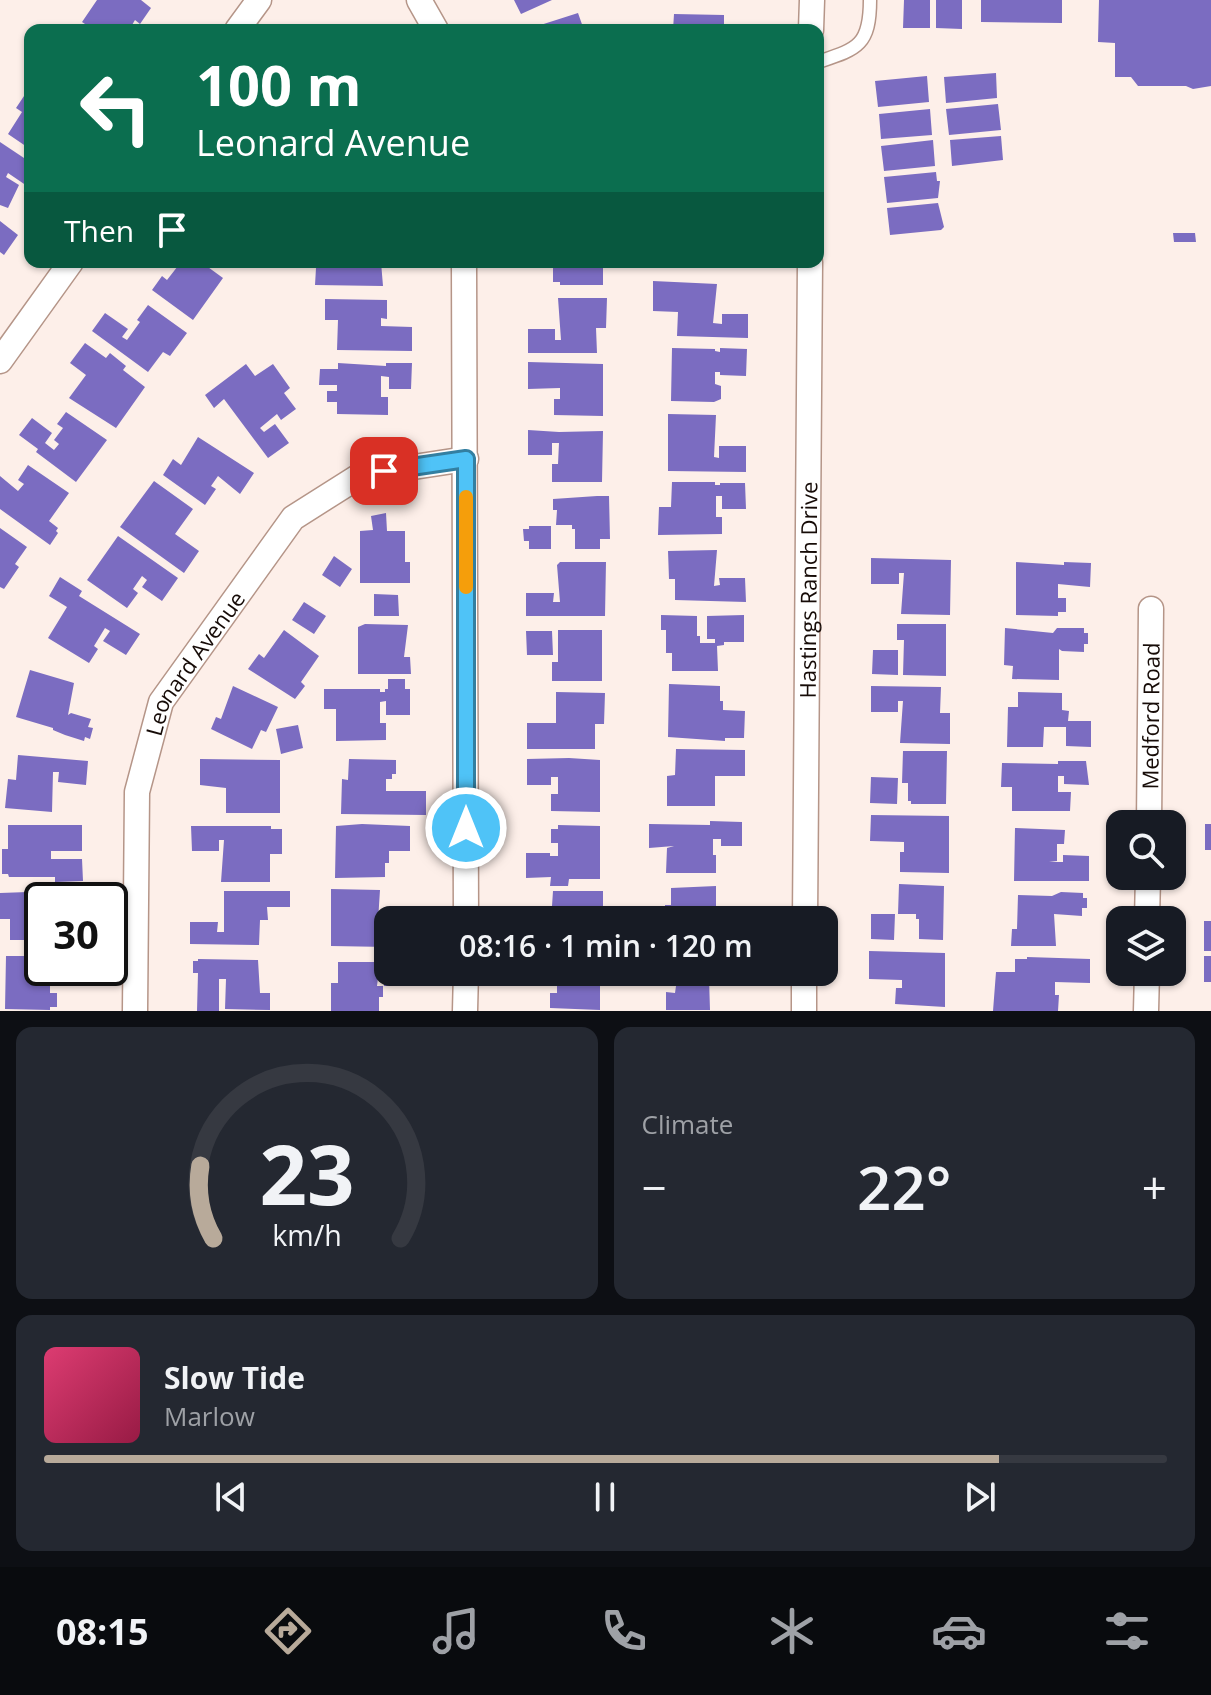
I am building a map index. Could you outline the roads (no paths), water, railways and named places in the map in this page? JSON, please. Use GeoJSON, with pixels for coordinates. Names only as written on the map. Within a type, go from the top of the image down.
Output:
{"type":"FeatureCollection","features":[{"type":"Feature","properties":{"kind":"street"},"geometry":{"type":"LineString","coordinates":[[241,24],[259,0]]}},
{"type":"Feature","properties":{"kind":"street"},"geometry":{"type":"LineString","coordinates":[[419,0],[433,24]]}},
{"type":"Feature","properties":{"kind":"street"},"geometry":{"type":"LineString","coordinates":[[811,24],[812,0]]}},
{"type":"Feature","properties":{"kind":"street"},"geometry":{"type":"LineString","coordinates":[[0,361],[67,268]]}},
{"type":"Feature","properties":{"kind":"street"},"geometry":{"type":"LineString","coordinates":[[464,268],[466,906]]}},
{"type":"Feature","properties":{"kind":"street","name":"Hastings Ranch Drive"},"geometry":{"type":"LineString","coordinates":[[805,906],[810,268]]}},
{"type":"Feature","properties":{"kind":"street","name":"Leonard Avenue"},"geometry":{"type":"LineString","coordinates":[[135,1011],[137,792],[161,702],[293,518],[361,475],[466,459]]}},
{"type":"Feature","properties":{"kind":"street","name":"Medford Road"},"geometry":{"type":"LineString","coordinates":[[1149,810],[1151,609]]}},
{"type":"Feature","properties":{"kind":"street"},"geometry":{"type":"LineString","coordinates":[[465,1011],[466,986]]}},
{"type":"Feature","properties":{"kind":"street"},"geometry":{"type":"LineString","coordinates":[[804,986],[804,1011]]}},
{"type":"Feature","properties":{"kind":"street"},"geometry":{"type":"LineString","coordinates":[[1146,1011],[1147,986]]}},
{"type":"Feature","properties":{"kind":"lane"},"geometry":{"type":"LineString","coordinates":[[824,60],[853,50],[863,39],[870,20],[870,0]]}}]}
